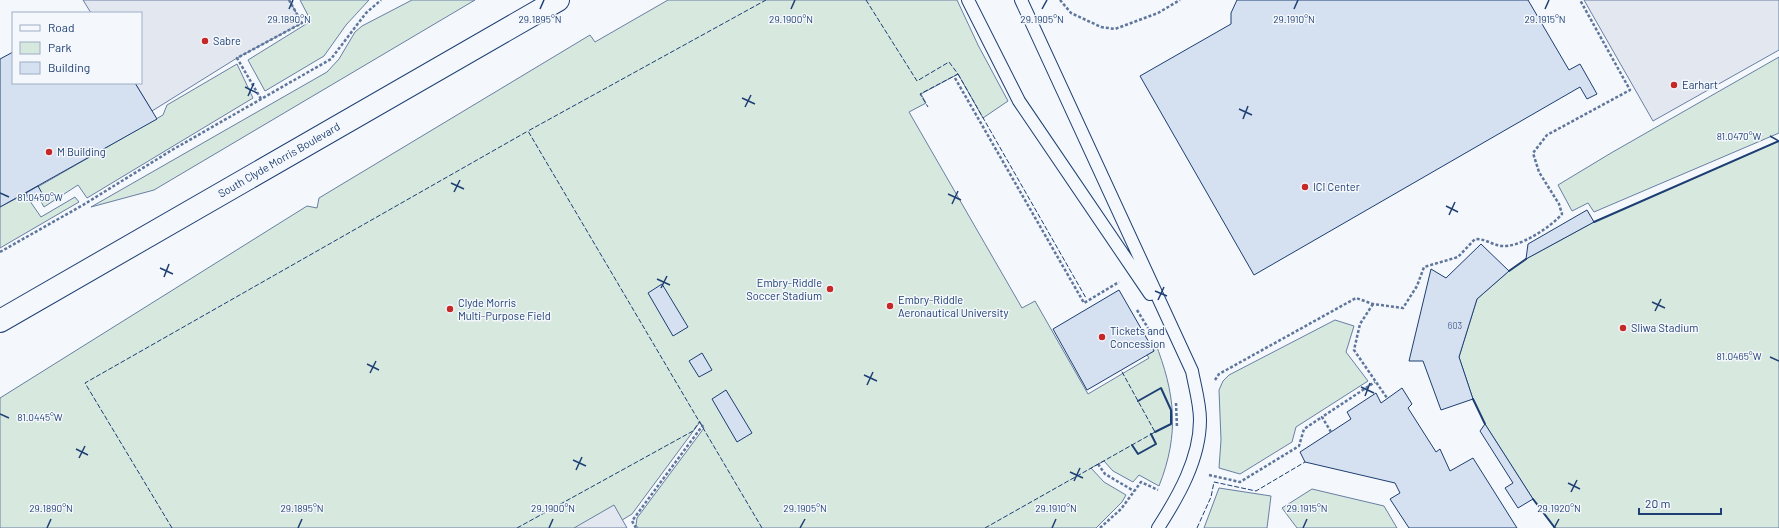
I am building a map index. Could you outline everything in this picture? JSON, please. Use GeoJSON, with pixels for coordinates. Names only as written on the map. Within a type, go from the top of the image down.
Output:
{"type":"FeatureCollection","features":[{"type":"Feature","properties":{"kind":"main road","name":"South Clyde Morris Boulevard"},"geometry":{"type":"LineString","coordinates":[[0,321],[558,0]]}},
{"type":"Feature","properties":{"kind":"lane"},"geometry":{"type":"LineString","coordinates":[[968,0],[1019,101],[1114,243],[1169,321]]}},
{"type":"Feature","properties":{"kind":"lane"},"geometry":{"type":"LineString","coordinates":[[1021,0],[1192,371],[1200,420],[1195,454],[1178,498],[1158,528]]}},
{"type":"Feature","properties":{"kind":"path"},"geometry":{"type":"LineString","coordinates":[[261,99],[238,58],[302,24],[289,0]]}},
{"type":"Feature","properties":{"kind":"path"},"geometry":{"type":"LineString","coordinates":[[0,252],[83,205],[172,150],[331,59],[366,13],[381,0]]}},
{"type":"Feature","properties":{"kind":"path"},"geometry":{"type":"LineString","coordinates":[[1060,0],[1071,13],[1100,27],[1115,29],[1158,13],[1180,0]]}},
{"type":"Feature","properties":{"kind":"path"},"geometry":{"type":"LineString","coordinates":[[1212,384],[1219,374],[1356,298],[1373,304],[1403,308],[1417,286],[1424,267],[1458,257],[1475,239],[1484,239],[1502,246],[1517,245],[1556,222],[1562,214],[1559,204],[1540,172],[1533,153],[1547,134],[1630,90],[1580,0]]}},
{"type":"Feature","properties":{"kind":"path"},"geometry":{"type":"LineString","coordinates":[[955,78],[1084,303],[1121,281]]}},
{"type":"Feature","properties":{"kind":"path"},"geometry":{"type":"LineString","coordinates":[[1373,304],[1360,324],[1354,350],[1387,398]]}},
{"type":"Feature","properties":{"kind":"path"},"geometry":{"type":"LineString","coordinates":[[1136,308],[1151,334]]}},
{"type":"Feature","properties":{"kind":"path"},"geometry":{"type":"LineString","coordinates":[[1208,475],[1240,482],[1299,446],[1304,429],[1375,382]]}},
{"type":"Feature","properties":{"kind":"path"},"geometry":{"type":"LineString","coordinates":[[1176,397],[1177,432]]}},
{"type":"Feature","properties":{"kind":"path"},"geometry":{"type":"LineString","coordinates":[[1322,418],[1331,432]]}},
{"type":"Feature","properties":{"kind":"path"},"geometry":{"type":"LineString","coordinates":[[636,528],[632,521],[703,425]]}},
{"type":"Feature","properties":{"kind":"path"},"geometry":{"type":"LineString","coordinates":[[1098,464],[1105,474],[1134,491]]}},
{"type":"Feature","properties":{"kind":"path"},"geometry":{"type":"LineString","coordinates":[[1206,480],[1210,469]]}},
{"type":"Feature","properties":{"kind":"path"},"geometry":{"type":"LineString","coordinates":[[1100,528],[1121,509],[1141,482],[1160,490],[1162,485]]}},
{"type":"Feature","properties":{"kind":"green space"},"geometry":{"type":"Polygon","coordinates":[[[300,0],[369,0],[346,25],[324,56],[265,91],[248,60],[311,21],[300,0]]]}},
{"type":"Feature","properties":{"kind":"green space"},"geometry":{"type":"Polygon","coordinates":[[[412,0],[475,0],[154,190],[91,207],[327,72],[339,59],[355,32],[362,26],[412,0]]]}},
{"type":"Feature","properties":{"kind":"green space"},"geometry":{"type":"Polygon","coordinates":[[[668,0],[957,0],[978,45],[1008,101],[983,118],[958,74],[921,94],[926,103],[909,112],[1022,308],[1035,301],[1088,394],[1149,358],[1147,355],[1154,351],[1151,344],[1155,342],[1167,379],[1171,396],[1172,413],[1170,448],[1166,467],[1159,486],[1139,475],[1133,482],[1113,471],[1104,461],[1091,468],[1104,482],[1126,495],[1122,502],[1096,528],[638,528],[636,525],[637,518],[704,428],[700,422],[632,514],[609,528],[0,528],[0,398],[307,206],[317,208],[319,198],[590,35],[595,42],[668,0]]]}},
{"type":"Feature","properties":{"kind":"green space"},"geometry":{"type":"Polygon","coordinates":[[[1779,57],[1779,133],[1594,212],[1588,203],[1572,211],[1558,185],[1779,57]]]}},
{"type":"Feature","properties":{"kind":"green space"},"geometry":{"type":"Polygon","coordinates":[[[237,64],[253,98],[87,198],[78,185],[44,207],[34,189],[163,115],[167,105],[237,64]]]}},
{"type":"Feature","properties":{"kind":"green space","name":"Sliwa Stadium"},"geometry":{"type":"Polygon","coordinates":[[[1779,141],[1779,528],[1555,528],[1533,499],[1485,424],[1473,399],[1459,357],[1477,299],[1509,271],[1526,259],[1594,222],[1779,141]]]}},
{"type":"Feature","properties":{"kind":"green space"},"geometry":{"type":"Polygon","coordinates":[[[25,194],[41,217],[75,197],[79,202],[0,248],[0,207],[25,194]]]}},
{"type":"Feature","properties":{"kind":"green space"},"geometry":{"type":"Polygon","coordinates":[[[1335,320],[1354,326],[1346,352],[1368,381],[1296,427],[1292,442],[1240,474],[1219,468],[1221,440],[1219,390],[1223,381],[1229,375],[1335,320]]]}},
{"type":"Feature","properties":{"kind":"green space"},"geometry":{"type":"Polygon","coordinates":[[[1219,488],[1271,496],[1267,528],[1204,528],[1219,488]]]}},
{"type":"Feature","properties":{"kind":"green space"},"geometry":{"type":"Polygon","coordinates":[[[1312,489],[1384,506],[1397,528],[1297,528],[1282,508],[1312,489]]]}},
{"type":"Feature","properties":{"kind":"shaded area","name":"Sabre"},"geometry":{"type":"Polygon","coordinates":[[[83,0],[289,0],[302,23],[237,58],[152,111],[136,84],[142,84],[142,12],[90,12],[83,0]]]}},
{"type":"Feature","properties":{"kind":"shaded area","name":"Earhart"},"geometry":{"type":"Polygon","coordinates":[[[1584,0],[1779,0],[1779,50],[1653,121],[1584,0]]]}},
{"type":"Feature","properties":{"kind":"shaded area"},"geometry":{"type":"Polygon","coordinates":[[[614,505],[627,528],[574,528],[614,505]]]}},
{"type":"Feature","properties":{"kind":"building","name":"ICI Center"},"geometry":{"type":"Polygon","coordinates":[[[1237,0],[1528,0],[1569,70],[1580,64],[1597,94],[1587,99],[1580,87],[1254,275],[1140,76],[1231,24],[1231,13],[1237,0]]]}},
{"type":"Feature","properties":{"kind":"building","name":"M Building"},"geometry":{"type":"Polygon","coordinates":[[[12,53],[12,84],[136,84],[157,119],[0,207],[0,59],[12,53]]]}},
{"type":"Feature","properties":{"kind":"building"},"geometry":{"type":"Polygon","coordinates":[[[38,186],[43,195],[31,202],[26,193],[38,186]]]}},
{"type":"Feature","properties":{"kind":"building"},"geometry":{"type":"Polygon","coordinates":[[[1587,210],[1594,222],[1526,259],[1528,244],[1587,210]]]}},
{"type":"Feature","properties":{"kind":"building"},"geometry":{"type":"Polygon","coordinates":[[[1481,244],[1509,271],[1477,299],[1459,357],[1473,399],[1441,410],[1423,361],[1409,361],[1431,269],[1446,278],[1481,244]]]}},
{"type":"Feature","properties":{"kind":"building"},"geometry":{"type":"Polygon","coordinates":[[[662,284],[688,327],[673,336],[648,293],[662,284]]]}},
{"type":"Feature","properties":{"kind":"building","name":"Tickets and Concession"},"geometry":{"type":"Polygon","coordinates":[[[1119,290],[1154,351],[1087,390],[1053,329],[1119,290]]]}},
{"type":"Feature","properties":{"kind":"building"},"geometry":{"type":"Polygon","coordinates":[[[702,353],[712,370],[699,377],[689,361],[702,353]]]}},
{"type":"Feature","properties":{"kind":"building"},"geometry":{"type":"Polygon","coordinates":[[[1402,388],[1412,404],[1408,408],[1436,452],[1440,449],[1450,471],[1473,458],[1517,528],[1409,528],[1390,499],[1400,493],[1395,483],[1305,462],[1300,452],[1351,419],[1347,412],[1376,393],[1381,403],[1402,388]]]}},
{"type":"Feature","properties":{"kind":"building"},"geometry":{"type":"Polygon","coordinates":[[[726,390],[752,433],[737,442],[712,399],[726,390]]]}},
{"type":"Feature","properties":{"kind":"building"},"geometry":{"type":"Polygon","coordinates":[[[1485,424],[1533,499],[1518,508],[1505,488],[1513,483],[1480,431],[1485,424]]]}},
{"type":"Feature","properties":{"kind":"fence"},"geometry":{"type":"LineString","coordinates":[[762,528],[528,131],[766,0]]}},
{"type":"Feature","properties":{"kind":"fence"},"geometry":{"type":"LineString","coordinates":[[866,0],[917,81],[949,62],[958,74],[920,94],[928,107]]}},
{"type":"Feature","properties":{"kind":"fence"},"geometry":{"type":"LineString","coordinates":[[958,74],[1086,298]]}},
{"type":"Feature","properties":{"kind":"fence"},"geometry":{"type":"LineString","coordinates":[[172,528],[85,383],[528,131]]}},
{"type":"Feature","properties":{"kind":"fence"},"geometry":{"type":"LineString","coordinates":[[985,528],[1155,432],[1121,370]]}},
{"type":"Feature","properties":{"kind":"fence"},"geometry":{"type":"LineString","coordinates":[[517,528],[693,431],[700,421]]}},
{"type":"Feature","properties":{"kind":"fence"},"geometry":{"type":"LineString","coordinates":[[1197,528],[1211,497],[1214,482],[1256,491],[1305,462]]}},
{"type":"Feature","properties":{"kind":"wall"},"geometry":{"type":"LineString","coordinates":[[1594,222],[1779,141]]}},
{"type":"Feature","properties":{"kind":"wall"},"geometry":{"type":"LineString","coordinates":[[1509,271],[1526,259]]}},
{"type":"Feature","properties":{"kind":"wall"},"geometry":{"type":"LineString","coordinates":[[1138,401],[1161,388],[1171,410],[1171,424],[1155,432]]}},
{"type":"Feature","properties":{"kind":"wall"},"geometry":{"type":"LineString","coordinates":[[1473,399],[1485,424]]}},
{"type":"Feature","properties":{"kind":"wall"},"geometry":{"type":"LineString","coordinates":[[1132,445],[1138,454],[1156,444],[1151,434]]}},
{"type":"Feature","properties":{"kind":"wall"},"geometry":{"type":"LineString","coordinates":[[1533,499],[1555,528]]}},
{"type":"Feature","properties":{"kind":"place","name":"Sabre"},"geometry":{"type":"Point","coordinates":[205,41]}},
{"type":"Feature","properties":{"kind":"place","name":"Earhart"},"geometry":{"type":"Point","coordinates":[1674,85]}},
{"type":"Feature","properties":{"kind":"place","name":"M Building"},"geometry":{"type":"Point","coordinates":[49,152]}},
{"type":"Feature","properties":{"kind":"place","name":"ICI Center"},"geometry":{"type":"Point","coordinates":[1305,187]}},
{"type":"Feature","properties":{"kind":"place","name":"Embry-Riddle Soccer Stadium"},"geometry":{"type":"Point","coordinates":[830,289]}},
{"type":"Feature","properties":{"kind":"place","name":"Embry-Riddle Aeronautical University"},"geometry":{"type":"Point","coordinates":[890,306]}},
{"type":"Feature","properties":{"kind":"place","name":"Clyde Morris Multi-Purpose Field"},"geometry":{"type":"Point","coordinates":[450,309]}},
{"type":"Feature","properties":{"kind":"place","name":"Sliwa Stadium"},"geometry":{"type":"Point","coordinates":[1623,328]}},
{"type":"Feature","properties":{"kind":"place","name":"Tickets and Concession"},"geometry":{"type":"Point","coordinates":[1102,337]}}]}
